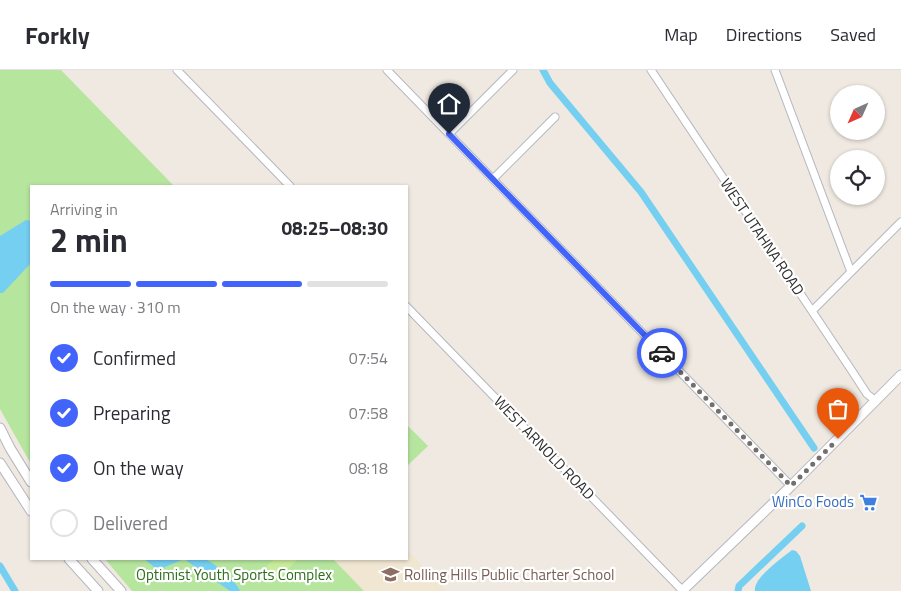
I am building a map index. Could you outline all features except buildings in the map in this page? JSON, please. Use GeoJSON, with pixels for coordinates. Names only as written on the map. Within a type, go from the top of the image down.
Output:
{"type":"FeatureCollection","features":[{"type":"Feature","properties":{"kind":"street"},"geometry":{"type":"LineString","coordinates":[[177,70],[289,185]]}},
{"type":"Feature","properties":{"kind":"street"},"geometry":{"type":"LineString","coordinates":[[387,70],[791,486]]}},
{"type":"Feature","properties":{"kind":"street"},"geometry":{"type":"LineString","coordinates":[[449,134],[514,70]]}},
{"type":"Feature","properties":{"kind":"street","name":"WEST UTAHNA ROAD"},"geometry":{"type":"LineString","coordinates":[[651,70],[867,394],[876,401]]}},
{"type":"Feature","properties":{"kind":"street"},"geometry":{"type":"LineString","coordinates":[[776,70],[851,272]]}},
{"type":"Feature","properties":{"kind":"street"},"geometry":{"type":"LineString","coordinates":[[493,180],[555,117]]}},
{"type":"Feature","properties":{"kind":"street"},"geometry":{"type":"LineString","coordinates":[[812,311],[901,222]]}},
{"type":"Feature","properties":{"kind":"street","name":"WEST ARNOLD ROAD"},"geometry":{"type":"LineString","coordinates":[[408,308],[682,591]]}},
{"type":"Feature","properties":{"kind":"street"},"geometry":{"type":"LineString","coordinates":[[682,591],[791,486],[901,375]]}},
{"type":"Feature","properties":{"kind":"street"},"geometry":{"type":"LineString","coordinates":[[0,428],[30,480]]}},
{"type":"Feature","properties":{"kind":"street"},"geometry":{"type":"LineString","coordinates":[[0,463],[30,509]]}},
{"type":"Feature","properties":{"kind":"street"},"geometry":{"type":"LineString","coordinates":[[71,560],[98,591]]}},
{"type":"Feature","properties":{"kind":"street"},"geometry":{"type":"LineString","coordinates":[[93,560],[121,591]]}},
{"type":"Feature","properties":{"kind":"shaded area","name":"Rolling Hills Public Charter School"},"geometry":{"type":"Polygon","coordinates":[[[408,551],[447,591],[364,591],[334,560],[408,560],[408,551]]]}},
{"type":"Feature","properties":{"kind":"green space"},"geometry":{"type":"Polygon","coordinates":[[[0,70],[61,70],[173,185],[30,185],[30,462],[0,409],[0,70]]]}},
{"type":"Feature","properties":{"kind":"green space"},"geometry":{"type":"Polygon","coordinates":[[[408,426],[428,446],[408,465],[408,426]]]}},
{"type":"Feature","properties":{"kind":"green space","name":"Optimist Youth Sports Complex"},"geometry":{"type":"Polygon","coordinates":[[[106,560],[334,560],[364,591],[132,591],[106,560]]]}},
{"type":"Feature","properties":{"kind":"green space"},"geometry":{"type":"Polygon","coordinates":[[[273,560],[297,560],[278,579],[266,567],[273,560]]]}},
{"type":"Feature","properties":{"kind":"water"},"geometry":{"type":"Polygon","coordinates":[[[26,220],[30,221],[30,264],[3,293],[0,293],[0,236],[26,220]]]}},
{"type":"Feature","properties":{"kind":"water"},"geometry":{"type":"Polygon","coordinates":[[[792,550],[796,551],[800,556],[811,591],[755,591],[763,574],[792,550]]]}},
{"type":"Feature","properties":{"kind":"water"},"geometry":{"type":"Polygon","coordinates":[[[145,560],[182,560],[158,570],[145,560]]]}},
{"type":"Feature","properties":{"kind":"water"},"geometry":{"type":"Polygon","coordinates":[[[185,560],[206,560],[219,568],[240,591],[230,591],[185,560]]]}},
{"type":"Feature","properties":{"kind":"waterway"},"geometry":{"type":"LineString","coordinates":[[543,70],[550,83],[641,192],[814,448]]}},
{"type":"Feature","properties":{"kind":"waterway"},"geometry":{"type":"LineString","coordinates":[[738,591],[739,586],[802,526]]}},
{"type":"Feature","properties":{"kind":"waterway"},"geometry":{"type":"LineString","coordinates":[[0,566],[15,591]]}},
{"type":"Feature","properties":{"kind":"way so far"},"geometry":{"type":"LineString","coordinates":[[662,353],[791,486],[838,439]]}},
{"type":"Feature","properties":{"kind":"place","name":"WinCo Foods"},"geometry":{"type":"Point","coordinates":[868,502]}},
{"type":"Feature","properties":{"kind":"place","name":"Rolling Hills Public Charter School"},"geometry":{"type":"Point","coordinates":[390,575]}},
{"type":"Feature","properties":{"kind":"route"},"geometry":{"type":"LineString","coordinates":[[449,134],[662,353]]}}]}
